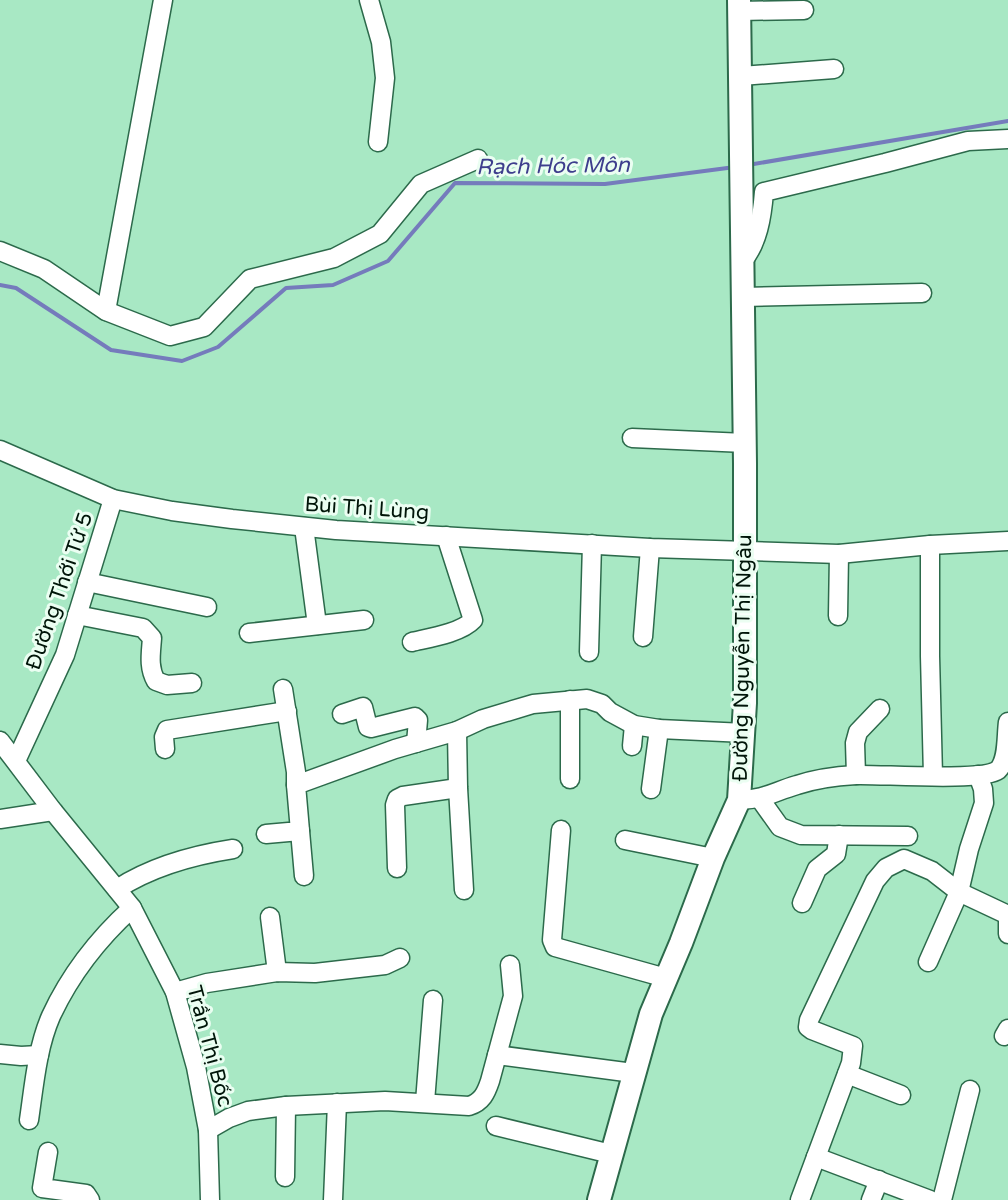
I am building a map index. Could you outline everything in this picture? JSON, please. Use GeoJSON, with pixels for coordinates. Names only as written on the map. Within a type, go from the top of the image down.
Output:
{"type":"FeatureCollection","features":[{"type":"Feature","properties":{"kind":"main road"},"geometry":{"type":"LineString","coordinates":[[739,6],[741,76]]}},
{"type":"Feature","properties":{"kind":"main road","name":"Đường Nguyễn Thị Ngâu"},"geometry":{"type":"LineString","coordinates":[[599,1200],[651,1014],[713,858],[750,800],[745,733],[741,76]]}},
{"type":"Feature","properties":{"kind":"street"},"geometry":{"type":"LineString","coordinates":[[106,311],[163,0]]}},
{"type":"Feature","properties":{"kind":"street"},"geometry":{"type":"LineString","coordinates":[[369,0],[381,42],[385,78],[378,142]]}},
{"type":"Feature","properties":{"kind":"street"},"geometry":{"type":"LineString","coordinates":[[739,6],[804,10]]}},
{"type":"Feature","properties":{"kind":"street"},"geometry":{"type":"LineString","coordinates":[[741,76],[834,69]]}},
{"type":"Feature","properties":{"kind":"street"},"geometry":{"type":"LineString","coordinates":[[742,262],[750,252],[762,217],[764,192],[968,141],[1008,139]]}},
{"type":"Feature","properties":{"kind":"street"},"geometry":{"type":"LineString","coordinates":[[0,252],[44,269],[106,311],[170,336],[204,327],[250,279],[334,258],[380,234],[422,184],[478,159]]}},
{"type":"Feature","properties":{"kind":"street"},"geometry":{"type":"LineString","coordinates":[[743,297],[922,293]]}},
{"type":"Feature","properties":{"kind":"street"},"geometry":{"type":"LineString","coordinates":[[632,438],[745,444]]}},
{"type":"Feature","properties":{"kind":"street","name":"Bùi Thị Lùng"},"geometry":{"type":"LineString","coordinates":[[0,450],[113,499],[192,514],[304,527],[650,548],[839,554],[930,545],[1008,541]]}},
{"type":"Feature","properties":{"kind":"street","name":"Đường Thới Tứ 5"},"geometry":{"type":"LineString","coordinates":[[16,761],[65,655],[113,499]]}},
{"type":"Feature","properties":{"kind":"street"},"geometry":{"type":"LineString","coordinates":[[304,527],[317,625]]}},
{"type":"Feature","properties":{"kind":"street"},"geometry":{"type":"LineString","coordinates":[[412,642],[454,630],[473,620],[446,536]]}},
{"type":"Feature","properties":{"kind":"street"},"geometry":{"type":"LineString","coordinates":[[589,652],[592,544]]}},
{"type":"Feature","properties":{"kind":"street"},"geometry":{"type":"LineString","coordinates":[[930,545],[933,776]]}},
{"type":"Feature","properties":{"kind":"street"},"geometry":{"type":"LineString","coordinates":[[643,636],[650,548]]}},
{"type":"Feature","properties":{"kind":"street"},"geometry":{"type":"LineString","coordinates":[[838,616],[839,554]]}},
{"type":"Feature","properties":{"kind":"street"},"geometry":{"type":"LineString","coordinates":[[87,582],[207,607]]}},
{"type":"Feature","properties":{"kind":"street"},"geometry":{"type":"LineString","coordinates":[[77,615],[143,628],[152,638],[150,660],[156,681],[167,685],[192,683]]}},
{"type":"Feature","properties":{"kind":"street"},"geometry":{"type":"LineString","coordinates":[[249,633],[363,620]]}},
{"type":"Feature","properties":{"kind":"street"},"geometry":{"type":"LineString","coordinates":[[283,689],[296,772],[304,876]]}},
{"type":"Feature","properties":{"kind":"street"},"geometry":{"type":"LineString","coordinates":[[296,785],[330,771],[457,731],[483,719],[533,704],[586,699],[602,704],[610,712],[634,725],[659,729],[745,733]]}},
{"type":"Feature","properties":{"kind":"street"},"geometry":{"type":"LineString","coordinates":[[570,700],[570,779]]}},
{"type":"Feature","properties":{"kind":"street"},"geometry":{"type":"LineString","coordinates":[[342,714],[363,708],[368,727],[371,728],[415,717],[418,720],[416,743]]}},
{"type":"Feature","properties":{"kind":"street"},"geometry":{"type":"LineString","coordinates":[[856,775],[855,743],[858,732],[880,709]]}},
{"type":"Feature","properties":{"kind":"street"},"geometry":{"type":"LineString","coordinates":[[165,749],[164,737],[167,730],[287,711]]}},
{"type":"Feature","properties":{"kind":"street"},"geometry":{"type":"LineString","coordinates":[[908,836],[801,835],[780,827],[750,800],[798,784],[856,775],[933,776],[978,775],[995,772],[1001,768],[1007,754],[1008,722]]}},
{"type":"Feature","properties":{"kind":"street"},"geometry":{"type":"LineString","coordinates":[[632,746],[634,725]]}},
{"type":"Feature","properties":{"kind":"street"},"geometry":{"type":"LineString","coordinates":[[651,789],[659,729]]}},
{"type":"Feature","properties":{"kind":"street"},"geometry":{"type":"LineString","coordinates":[[457,731],[464,890]]}},
{"type":"Feature","properties":{"kind":"street","name":"Trần Thị Bốc"},"geometry":{"type":"LineString","coordinates":[[0,741],[52,811],[132,908],[175,992],[195,1066],[208,1130],[210,1200]]}},
{"type":"Feature","properties":{"kind":"street"},"geometry":{"type":"LineString","coordinates":[[928,962],[959,892],[969,849],[984,802],[983,789],[978,775]]}},
{"type":"Feature","properties":{"kind":"street"},"geometry":{"type":"LineString","coordinates":[[397,868],[395,806],[397,800],[403,796],[458,788]]}},
{"type":"Feature","properties":{"kind":"street"},"geometry":{"type":"LineString","coordinates":[[0,819],[52,811]]}},
{"type":"Feature","properties":{"kind":"street"},"geometry":{"type":"LineString","coordinates":[[561,830],[552,940],[555,947],[666,978]]}},
{"type":"Feature","properties":{"kind":"street"},"geometry":{"type":"LineString","coordinates":[[266,834],[300,831]]}},
{"type":"Feature","properties":{"kind":"street"},"geometry":{"type":"LineString","coordinates":[[802,903],[817,869],[836,854],[839,835]]}},
{"type":"Feature","properties":{"kind":"street"},"geometry":{"type":"LineString","coordinates":[[625,840],[713,858]]}},
{"type":"Feature","properties":{"kind":"street"},"geometry":{"type":"LineString","coordinates":[[117,889],[135,878],[177,862],[233,849]]}},
{"type":"Feature","properties":{"kind":"street"},"geometry":{"type":"LineString","coordinates":[[800,1200],[851,1063],[853,1046],[808,1027],[816,1003],[875,881],[886,868],[904,860],[932,871],[959,892],[1008,915],[1008,934]]}},
{"type":"Feature","properties":{"kind":"street"},"geometry":{"type":"LineString","coordinates":[[29,1120],[39,1054],[51,1016],[79,969],[106,932],[132,908]]}},
{"type":"Feature","properties":{"kind":"street"},"geometry":{"type":"LineString","coordinates":[[270,917],[277,972]]}},
{"type":"Feature","properties":{"kind":"street"},"geometry":{"type":"LineString","coordinates":[[175,992],[207,983],[277,972],[315,973],[385,964],[400,958]]}},
{"type":"Feature","properties":{"kind":"street"},"geometry":{"type":"LineString","coordinates":[[208,1130],[229,1118],[248,1112],[286,1106],[425,1102],[469,1106],[478,1103],[486,1093],[513,996],[510,965]]}},
{"type":"Feature","properties":{"kind":"street"},"geometry":{"type":"LineString","coordinates":[[425,1102],[433,1000]]}},
{"type":"Feature","properties":{"kind":"street"},"geometry":{"type":"LineString","coordinates":[[0,1054],[21,1056],[39,1054]]}},
{"type":"Feature","properties":{"kind":"street"},"geometry":{"type":"LineString","coordinates":[[497,1055],[633,1073]]}},
{"type":"Feature","properties":{"kind":"street"},"geometry":{"type":"LineString","coordinates":[[847,1074],[901,1095]]}},
{"type":"Feature","properties":{"kind":"street"},"geometry":{"type":"LineString","coordinates":[[942,1200],[970,1090]]}},
{"type":"Feature","properties":{"kind":"street"},"geometry":{"type":"LineString","coordinates":[[333,1200],[337,1103]]}},
{"type":"Feature","properties":{"kind":"street"},"geometry":{"type":"LineString","coordinates":[[285,1177],[286,1106]]}},
{"type":"Feature","properties":{"kind":"street"},"geometry":{"type":"LineString","coordinates":[[496,1126],[611,1154]]}},
{"type":"Feature","properties":{"kind":"street"},"geometry":{"type":"LineString","coordinates":[[48,1152],[42,1188],[86,1194],[90,1200]]}},
{"type":"Feature","properties":{"kind":"street"},"geometry":{"type":"LineString","coordinates":[[816,1157],[930,1200]]}},
{"type":"Feature","properties":{"kind":"street"},"geometry":{"type":"LineString","coordinates":[[872,1200],[879,1180]]}},
{"type":"Feature","properties":{"kind":"waterway","name":"Rạch Hóc Môn"},"geometry":{"type":"LineString","coordinates":[[748,165],[1008,121]]}},
{"type":"Feature","properties":{"kind":"waterway","name":"Rạch Hóc Môn"},"geometry":{"type":"LineString","coordinates":[[0,285],[16,288],[111,350],[182,361],[218,347],[286,288],[333,285],[388,261],[455,183],[605,184],[735,167]]}}]}
